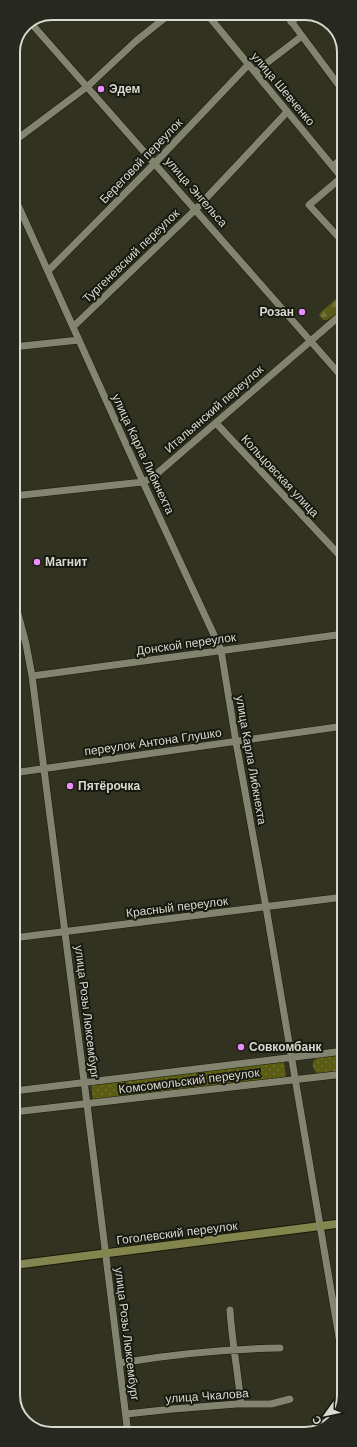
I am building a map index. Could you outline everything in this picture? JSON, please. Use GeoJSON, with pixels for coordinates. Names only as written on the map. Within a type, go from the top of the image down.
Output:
{"type":"FeatureCollection","features":[{"type":"Feature","properties":{"kind":"main road","name":"Гоголевский переулок"},"geometry":{"type":"LineString","coordinates":[[20,1265],[337,1224]]}},
{"type":"Feature","properties":{"kind":"street"},"geometry":{"type":"LineString","coordinates":[[20,137],[88,86],[136,41],[162,20]]}},
{"type":"Feature","properties":{"kind":"street","name":"улица Шевченко"},"geometry":{"type":"LineString","coordinates":[[212,20],[337,171]]}},
{"type":"Feature","properties":{"kind":"street"},"geometry":{"type":"LineString","coordinates":[[293,20],[291,22],[337,83]]}},
{"type":"Feature","properties":{"kind":"street","name":"улица Энгельса"},"geometry":{"type":"LineString","coordinates":[[33,26],[196,209],[309,341],[337,371]]}},
{"type":"Feature","properties":{"kind":"street"},"geometry":{"type":"LineString","coordinates":[[254,72],[302,36]]}},
{"type":"Feature","properties":{"kind":"street","name":"Береговой переулок"},"geometry":{"type":"LineString","coordinates":[[48,271],[155,163],[248,65]]}},
{"type":"Feature","properties":{"kind":"street","name":"Тургеневский переулок"},"geometry":{"type":"LineString","coordinates":[[73,327],[196,209],[287,112]]}},
{"type":"Feature","properties":{"kind":"street"},"geometry":{"type":"LineString","coordinates":[[333,166],[337,162]]}},
{"type":"Feature","properties":{"kind":"street"},"geometry":{"type":"LineString","coordinates":[[337,183],[309,205],[337,235]]}},
{"type":"Feature","properties":{"kind":"street","name":"улица Карла Либкнехта"},"geometry":{"type":"LineString","coordinates":[[20,209],[78,340],[221,650],[337,1327]]}},
{"type":"Feature","properties":{"kind":"street","name":"Итальянский переулок"},"geometry":{"type":"LineString","coordinates":[[20,495],[143,482],[153,477],[337,317]]}},
{"type":"Feature","properties":{"kind":"street"},"geometry":{"type":"LineString","coordinates":[[20,346],[78,340]]}},
{"type":"Feature","properties":{"kind":"street","name":"Кольцовская улица"},"geometry":{"type":"LineString","coordinates":[[216,423],[337,553]]}},
{"type":"Feature","properties":{"kind":"street","name":"улица Розы Люксембург"},"geometry":{"type":"LineString","coordinates":[[20,622],[32,676],[88,1104],[127,1427]]}},
{"type":"Feature","properties":{"kind":"street","name":"Донской переулок"},"geometry":{"type":"LineString","coordinates":[[32,676],[337,635]]}},
{"type":"Feature","properties":{"kind":"street","name":"переулок Антона Глушко"},"geometry":{"type":"LineString","coordinates":[[20,772],[337,727]]}},
{"type":"Feature","properties":{"kind":"street","name":"Красный переулок"},"geometry":{"type":"LineString","coordinates":[[20,937],[337,898]]}},
{"type":"Feature","properties":{"kind":"street","name":"Комсомольский переулок"},"geometry":{"type":"LineString","coordinates":[[20,1090],[337,1052]]}},
{"type":"Feature","properties":{"kind":"street","name":"Комсомольский переулок"},"geometry":{"type":"LineString","coordinates":[[20,1111],[337,1075]]}},
{"type":"Feature","properties":{"kind":"street"},"geometry":{"type":"LineString","coordinates":[[230,1310],[233,1349],[237,1368],[241,1404]]}},
{"type":"Feature","properties":{"kind":"street"},"geometry":{"type":"LineString","coordinates":[[120,1363],[172,1354],[204,1353],[233,1349],[280,1348]]}},
{"type":"Feature","properties":{"kind":"street","name":"улица Чкалова"},"geometry":{"type":"LineString","coordinates":[[126,1414],[241,1404],[271,1404],[290,1399]]}},
{"type":"Feature","properties":{"kind":"green space"},"geometry":{"type":"Polygon","coordinates":[[[337,298],[337,313],[327,320],[323,320],[319,315],[337,298]]]}},
{"type":"Feature","properties":{"kind":"shaded area"},"geometry":{"type":"Polygon","coordinates":[[[337,1054],[337,1073],[318,1074],[314,1070],[313,1066],[316,1058],[337,1054]]]}},
{"type":"Feature","properties":{"kind":"shaded area"},"geometry":{"type":"Polygon","coordinates":[[[284,1061],[286,1078],[93,1101],[91,1084],[284,1061]]]}},
{"type":"Feature","properties":{"kind":"tram line"},"geometry":{"type":"LineString","coordinates":[[20,213],[219,651],[234,742],[265,907],[337,1337]]}},
{"type":"Feature","properties":{"kind":"place","name":"Эдем"},"geometry":{"type":"Point","coordinates":[101,89]}},
{"type":"Feature","properties":{"kind":"place","name":"Розан"},"geometry":{"type":"Point","coordinates":[302,312]}},
{"type":"Feature","properties":{"kind":"place","name":"Магнит"},"geometry":{"type":"Point","coordinates":[37,562]}},
{"type":"Feature","properties":{"kind":"place","name":"Пятёрочка"},"geometry":{"type":"Point","coordinates":[70,786]}},
{"type":"Feature","properties":{"kind":"place","name":"Совкомбанк"},"geometry":{"type":"Point","coordinates":[241,1047]}}]}
